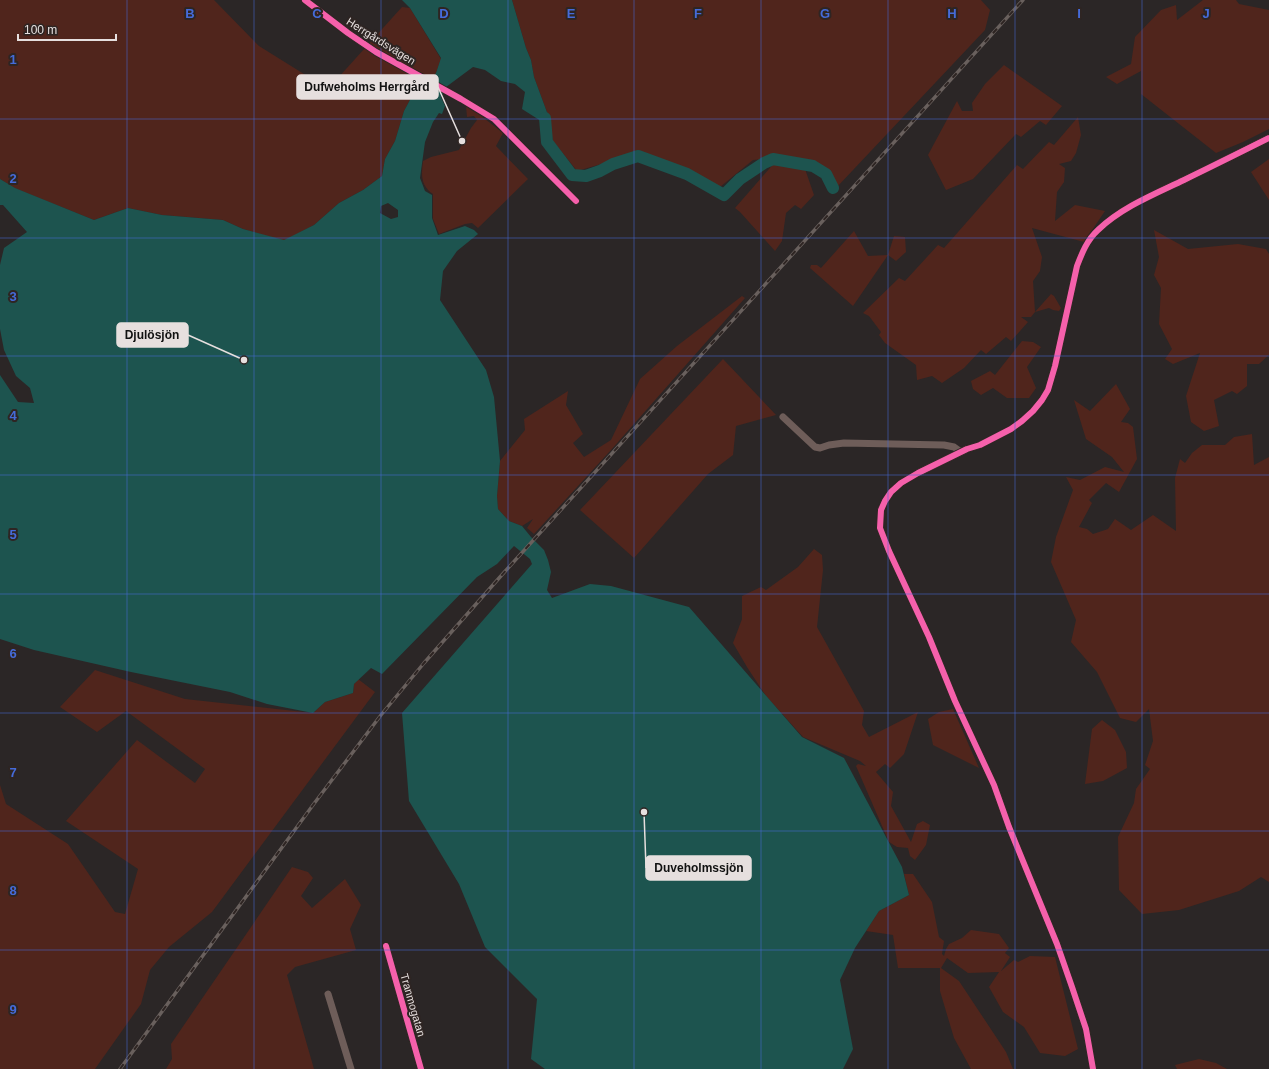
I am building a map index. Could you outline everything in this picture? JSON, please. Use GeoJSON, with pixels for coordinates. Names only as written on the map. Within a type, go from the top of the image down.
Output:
{"type":"FeatureCollection","features":[{"type":"Feature","properties":{"kind":"street","name":"Herrgårdsvägen"},"geometry":{"type":"LineString","coordinates":[[306,0],[348,33],[376,52],[446,90],[494,120],[576,201]]}},
{"type":"Feature","properties":{"kind":"street"},"geometry":{"type":"LineString","coordinates":[[1093,1069],[1086,1029],[1057,944],[1009,827],[994,785],[883,537],[880,528],[881,510],[891,492],[901,483],[918,473],[961,452],[980,445],[1011,429],[1033,412],[1048,390],[1081,254],[1097,230],[1141,200],[1269,138]]}},
{"type":"Feature","properties":{"kind":"street"},"geometry":{"type":"LineString","coordinates":[[782,417],[815,447],[820,448],[844,443],[944,445],[954,447],[961,452]]}},
{"type":"Feature","properties":{"kind":"street","name":"Tranmogatan"},"geometry":{"type":"LineString","coordinates":[[386,946],[421,1069]]}},
{"type":"Feature","properties":{"kind":"street"},"geometry":{"type":"LineString","coordinates":[[328,994],[351,1069]]}},
{"type":"Feature","properties":{"kind":"shaded area"},"geometry":{"type":"Polygon","coordinates":[[[0,0],[214,0],[259,46],[328,89],[402,7],[410,8],[441,59],[436,73],[428,85],[419,90],[411,98],[404,111],[395,141],[385,159],[382,176],[363,190],[339,203],[314,225],[284,241],[243,229],[223,220],[162,215],[128,208],[94,220],[14,188],[0,179],[0,0]]]}},
{"type":"Feature","properties":{"kind":"shaded area"},"geometry":{"type":"Polygon","coordinates":[[[512,0],[981,0],[990,10],[985,30],[837,187],[822,168],[805,162],[778,158],[753,160],[720,187],[662,159],[640,153],[577,171],[553,141],[548,115],[534,77],[531,60],[512,0]]]}},
{"type":"Feature","properties":{"kind":"shaded area"},"geometry":{"type":"Polygon","coordinates":[[[1203,0],[1236,0],[1239,4],[1269,10],[1269,129],[1216,153],[1141,94],[1141,71],[1117,84],[1106,77],[1131,64],[1135,37],[1161,10],[1176,5],[1177,20],[1203,0]]]}},
{"type":"Feature","properties":{"kind":"shaded area"},"geometry":{"type":"Polygon","coordinates":[[[1004,65],[1062,106],[1046,125],[1040,121],[1021,137],[1016,134],[973,179],[946,190],[928,155],[957,101],[962,111],[973,111],[972,103],[985,84],[1004,65]]]}},
{"type":"Feature","properties":{"kind":"shaded area"},"geometry":{"type":"Polygon","coordinates":[[[466,106],[471,108],[503,133],[496,146],[528,179],[478,228],[472,223],[465,224],[439,234],[433,219],[433,194],[426,187],[423,180],[423,161],[431,157],[459,150],[477,120],[474,116],[467,117],[466,106]]]}},
{"type":"Feature","properties":{"kind":"shaded area"},"geometry":{"type":"Polygon","coordinates":[[[1078,117],[1081,135],[1076,153],[1071,161],[1059,164],[1065,168],[1064,182],[1057,192],[1055,221],[1075,205],[1105,211],[1084,242],[1032,228],[1042,257],[1040,271],[1033,281],[1035,312],[1031,317],[1021,317],[1028,322],[1011,341],[1006,337],[986,354],[981,350],[964,368],[942,383],[932,376],[917,380],[916,365],[885,343],[879,335],[881,332],[869,316],[863,313],[899,278],[905,281],[938,245],[944,248],[1017,165],[1023,169],[1049,142],[1054,145],[1078,117]]]}},
{"type":"Feature","properties":{"kind":"shaded area"},"geometry":{"type":"Polygon","coordinates":[[[1269,159],[1269,200],[1251,172],[1269,159]]]}},
{"type":"Feature","properties":{"kind":"shaded area"},"geometry":{"type":"Polygon","coordinates":[[[776,161],[804,166],[814,195],[801,209],[795,205],[786,213],[782,241],[775,251],[735,208],[776,161]]]}},
{"type":"Feature","properties":{"kind":"shaded area"},"geometry":{"type":"Polygon","coordinates":[[[1154,230],[1188,249],[1238,244],[1266,249],[1269,254],[1269,355],[1259,364],[1247,364],[1247,386],[1237,394],[1232,391],[1214,400],[1219,426],[1204,431],[1191,422],[1186,396],[1200,353],[1173,364],[1165,359],[1172,349],[1159,324],[1161,288],[1154,275],[1159,257],[1154,230]]]}},
{"type":"Feature","properties":{"kind":"shaded area"},"geometry":{"type":"Polygon","coordinates":[[[854,231],[868,256],[888,255],[853,306],[810,268],[811,265],[817,265],[821,268],[854,231]]]}},
{"type":"Feature","properties":{"kind":"shaded area"},"geometry":{"type":"Polygon","coordinates":[[[894,236],[905,237],[906,252],[896,261],[888,255],[894,236]]]}},
{"type":"Feature","properties":{"kind":"shaded area"},"geometry":{"type":"Polygon","coordinates":[[[1051,294],[1054,296],[1061,308],[1059,311],[1049,308],[1035,312],[1051,294]]]}},
{"type":"Feature","properties":{"kind":"shaded area"},"geometry":{"type":"Polygon","coordinates":[[[742,296],[745,298],[611,450],[534,534],[527,528],[533,519],[522,526],[509,521],[498,509],[497,496],[500,461],[525,430],[524,419],[568,391],[566,405],[583,434],[573,443],[584,457],[611,440],[640,379],[677,346],[742,296]]]}},
{"type":"Feature","properties":{"kind":"shaded area"},"geometry":{"type":"Polygon","coordinates":[[[1022,341],[1033,342],[1041,347],[1027,367],[1036,388],[1029,398],[1007,398],[993,388],[981,395],[973,389],[971,381],[990,371],[995,375],[1022,341]]]}},
{"type":"Feature","properties":{"kind":"shaded area"},"geometry":{"type":"Polygon","coordinates":[[[723,359],[776,415],[736,426],[733,455],[708,474],[634,558],[580,510],[723,359]]]}},
{"type":"Feature","properties":{"kind":"shaded area"},"geometry":{"type":"Polygon","coordinates":[[[1116,384],[1130,409],[1121,422],[1128,423],[1133,427],[1137,459],[1119,492],[1106,483],[1089,500],[1092,503],[1079,527],[1087,529],[1093,534],[1108,529],[1115,519],[1131,530],[1153,515],[1176,531],[1175,478],[1180,459],[1185,463],[1192,453],[1202,445],[1225,445],[1234,437],[1252,434],[1254,465],[1269,457],[1269,882],[1261,877],[1239,891],[1179,910],[1142,914],[1119,890],[1118,837],[1134,803],[1136,789],[1150,769],[1145,765],[1153,741],[1149,709],[1136,722],[1120,718],[1097,672],[1071,642],[1076,620],[1051,562],[1056,537],[1073,490],[1066,477],[1080,480],[1105,467],[1124,472],[1112,457],[1086,439],[1074,400],[1090,411],[1116,384]]]}},
{"type":"Feature","properties":{"kind":"shaded area"},"geometry":{"type":"Polygon","coordinates":[[[814,549],[822,555],[823,570],[817,627],[864,711],[862,725],[869,737],[918,712],[904,754],[890,768],[885,764],[876,772],[893,792],[891,806],[911,842],[917,824],[923,821],[930,825],[926,845],[915,860],[910,856],[908,848],[897,847],[889,842],[856,766],[858,764],[866,766],[860,761],[803,737],[766,696],[733,643],[742,619],[742,596],[761,587],[766,590],[798,567],[814,549]]]}},
{"type":"Feature","properties":{"kind":"shaded area"},"geometry":{"type":"Polygon","coordinates":[[[95,670],[185,699],[313,713],[325,702],[353,693],[354,684],[358,679],[375,692],[212,912],[169,947],[150,970],[141,1004],[95,1069],[0,1069],[0,785],[6,804],[68,844],[115,912],[125,914],[138,869],[66,821],[137,740],[195,783],[205,769],[126,711],[97,732],[60,707],[95,670]]]}},
{"type":"Feature","properties":{"kind":"shaded area"},"geometry":{"type":"Polygon","coordinates":[[[953,709],[979,768],[933,745],[928,719],[939,712],[953,709]]]}},
{"type":"Feature","properties":{"kind":"shaded area"},"geometry":{"type":"Polygon","coordinates":[[[1102,720],[1115,730],[1126,752],[1127,768],[1103,781],[1085,784],[1092,729],[1102,720]]]}},
{"type":"Feature","properties":{"kind":"shaded area"},"geometry":{"type":"Polygon","coordinates":[[[292,867],[308,872],[313,878],[301,896],[312,908],[345,879],[361,905],[350,929],[356,950],[295,967],[287,975],[314,1069],[166,1069],[172,1059],[171,1044],[292,867]]]}},
{"type":"Feature","properties":{"kind":"shaded area"},"geometry":{"type":"Polygon","coordinates":[[[904,874],[913,874],[932,902],[939,937],[944,941],[942,954],[944,956],[949,944],[962,938],[971,930],[999,934],[1009,948],[1005,953],[1010,957],[1001,971],[1014,960],[1018,962],[1030,956],[1055,957],[1078,1049],[1065,1056],[1040,1053],[1024,1027],[1003,1012],[989,987],[999,972],[968,973],[947,958],[941,968],[959,981],[1006,1052],[1013,1069],[971,1069],[954,1038],[940,991],[940,968],[898,968],[893,935],[866,931],[879,911],[909,895],[904,874]]]}},
{"type":"Feature","properties":{"kind":"shaded area"},"geometry":{"type":"Polygon","coordinates":[[[1199,1059],[1216,1063],[1227,1069],[1177,1069],[1175,1065],[1199,1059]]]}},
{"type":"Feature","properties":{"kind":"water"},"geometry":{"type":"Polygon","coordinates":[[[402,0],[512,0],[531,60],[534,77],[548,115],[541,121],[522,109],[525,92],[515,84],[501,81],[485,70],[473,67],[446,87],[441,97],[445,106],[442,114],[439,113],[433,122],[425,142],[420,178],[425,191],[432,195],[432,218],[438,235],[465,226],[474,230],[478,234],[457,251],[443,271],[440,300],[486,370],[494,397],[500,461],[497,496],[498,509],[509,521],[522,526],[544,550],[551,572],[547,590],[552,598],[590,584],[611,586],[689,607],[802,737],[844,758],[902,867],[909,895],[879,911],[855,948],[840,980],[853,1049],[843,1069],[545,1069],[531,1059],[537,999],[485,947],[459,884],[409,801],[402,713],[532,564],[530,559],[514,546],[497,564],[477,577],[382,674],[371,668],[354,684],[353,693],[325,702],[313,713],[267,704],[230,692],[34,650],[0,639],[0,375],[18,402],[34,403],[30,388],[16,376],[4,350],[0,329],[0,265],[4,248],[27,232],[3,205],[0,205],[0,179],[15,188],[94,220],[128,208],[162,215],[223,220],[243,229],[284,240],[314,225],[339,203],[363,190],[382,176],[385,159],[395,141],[404,111],[411,98],[419,89],[428,85],[436,73],[441,58],[410,8],[402,0]],[[388,203],[381,206],[380,213],[391,219],[398,217],[398,210],[388,203]]]}},
{"type":"Feature","properties":{"kind":"waterway"},"geometry":{"type":"LineString","coordinates":[[545,118],[547,142],[572,175],[586,176],[613,164],[638,156],[687,174],[724,195],[740,179],[764,163],[773,159],[813,166],[826,174],[833,188]]}},
{"type":"Feature","properties":{"kind":"railway"},"geometry":{"type":"LineString","coordinates":[[120,1069],[313,805],[381,715],[424,663],[500,577],[1023,0]]}},
{"type":"Feature","properties":{"kind":"cycle path"},"geometry":{"type":"LineString","coordinates":[[305,0],[348,33],[376,52],[494,119],[576,201]]}},
{"type":"Feature","properties":{"kind":"cycle path"},"geometry":{"type":"LineString","coordinates":[[1093,1069],[1086,1029],[1057,944],[1009,827],[994,785],[955,701],[929,637],[889,551],[880,528],[881,510],[891,492],[901,483],[918,473],[967,449],[980,445],[1011,429],[1033,411],[1042,400],[1048,390],[1055,366],[1077,266],[1088,242],[1098,230],[1117,214],[1139,202],[1269,138]]}},
{"type":"Feature","properties":{"kind":"cycle path"},"geometry":{"type":"LineString","coordinates":[[386,946],[421,1069]]}},
{"type":"Feature","properties":{"kind":"place","name":"Dufweholms Herrgård"},"geometry":{"type":"Point","coordinates":[462,141]}},
{"type":"Feature","properties":{"kind":"place","name":"Djulösjön"},"geometry":{"type":"Point","coordinates":[244,360]}},
{"type":"Feature","properties":{"kind":"place","name":"Duveholmssjön"},"geometry":{"type":"Point","coordinates":[644,812]}}]}
